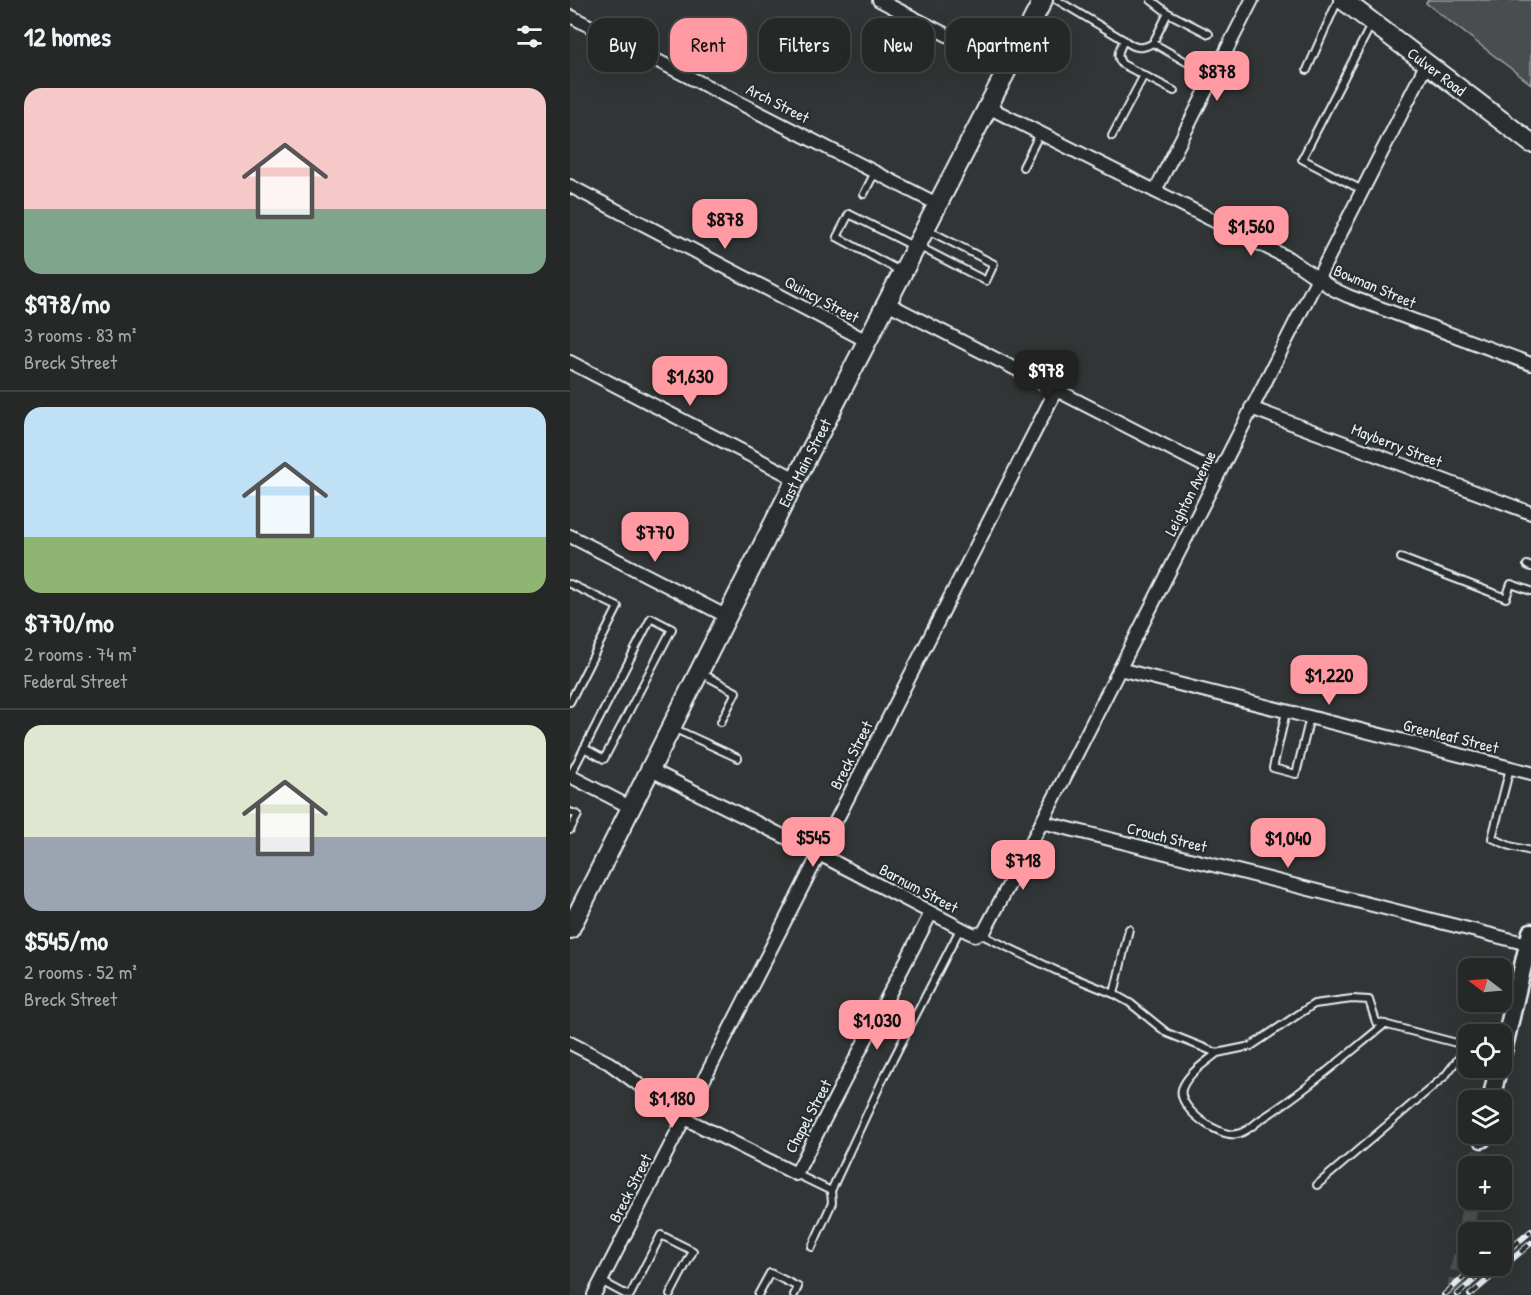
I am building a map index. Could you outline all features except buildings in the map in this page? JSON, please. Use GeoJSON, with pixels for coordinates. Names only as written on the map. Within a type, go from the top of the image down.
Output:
{"type":"FeatureCollection","features":[{"type":"Feature","properties":{"kind":"main road","name":"East Main Street"},"geometry":{"type":"LineString","coordinates":[[1034,18],[1043,0]]}},
{"type":"Feature","properties":{"kind":"main road","name":"Culver Road"},"geometry":{"type":"LineString","coordinates":[[1343,0],[1531,143]]}},
{"type":"Feature","properties":{"kind":"main road","name":"East Main Street"},"geometry":{"type":"LineString","coordinates":[[570,929],[726,616],[1006,72]]}},
{"type":"Feature","properties":{"kind":"main road"},"geometry":{"type":"LineString","coordinates":[[1509,1024],[1530,938]]}},
{"type":"Feature","properties":{"kind":"street"},"geometry":{"type":"LineString","coordinates":[[879,0],[946,35]]}},
{"type":"Feature","properties":{"kind":"street"},"geometry":{"type":"LineString","coordinates":[[1155,190],[1252,0]]}},
{"type":"Feature","properties":{"kind":"street","name":"Arch Street"},"geometry":{"type":"LineString","coordinates":[[570,16],[939,205]]}},
{"type":"Feature","properties":{"kind":"street","name":"Leighton Avenue"},"geometry":{"type":"LineString","coordinates":[[980,934],[988,926],[1042,822],[1427,63]]}},
{"type":"Feature","properties":{"kind":"street","name":"Bowman Street"},"geometry":{"type":"LineString","coordinates":[[988,107],[1288,258],[1317,279],[1348,296],[1531,364]]}},
{"type":"Feature","properties":{"kind":"street","name":"Quincy Street"},"geometry":{"type":"LineString","coordinates":[[570,186],[867,341]]}},
{"type":"Feature","properties":{"kind":"street"},"geometry":{"type":"LineString","coordinates":[[887,303],[1218,473]]}},
{"type":"Feature","properties":{"kind":"street"},"geometry":{"type":"LineString","coordinates":[[570,362],[796,479]]}},
{"type":"Feature","properties":{"kind":"street","name":"Breck Street"},"geometry":{"type":"LineString","coordinates":[[594,1295],[1056,390]]}},
{"type":"Feature","properties":{"kind":"street","name":"Mayberry Street"},"geometry":{"type":"LineString","coordinates":[[1251,408],[1531,513]]}},
{"type":"Feature","properties":{"kind":"street"},"geometry":{"type":"LineString","coordinates":[[570,536],[726,616]]}},
{"type":"Feature","properties":{"kind":"street","name":"Greenleaf Street"},"geometry":{"type":"LineString","coordinates":[[1119,669],[1531,773]]}},
{"type":"Feature","properties":{"kind":"street","name":"Barnum Street"},"geometry":{"type":"LineString","coordinates":[[651,770],[819,854],[960,929],[980,934]]}},
{"type":"Feature","properties":{"kind":"street"},"geometry":{"type":"LineString","coordinates":[[570,776],[632,808]]}},
{"type":"Feature","properties":{"kind":"street","name":"Crouch Street"},"geometry":{"type":"LineString","coordinates":[[1042,822],[1530,938]]}},
{"type":"Feature","properties":{"kind":"street","name":"Chapel Street"},"geometry":{"type":"LineString","coordinates":[[796,1174],[931,913]]}},
{"type":"Feature","properties":{"kind":"street"},"geometry":{"type":"LineString","coordinates":[[570,1043],[609,1063],[684,1118],[796,1174]]}},
{"type":"Feature","properties":{"kind":"lane"},"geometry":{"type":"LineString","coordinates":[[1057,0],[1125,39],[1132,46],[1140,48],[1153,43],[1168,13]]}},
{"type":"Feature","properties":{"kind":"lane"},"geometry":{"type":"LineString","coordinates":[[1151,0],[1168,13],[1209,34]]}},
{"type":"Feature","properties":{"kind":"lane"},"geometry":{"type":"LineString","coordinates":[[1307,70],[1338,0]]}},
{"type":"Feature","properties":{"kind":"lane"},"geometry":{"type":"LineString","coordinates":[[1363,190],[1302,159],[1372,21]]}},
{"type":"Feature","properties":{"kind":"lane"},"geometry":{"type":"LineString","coordinates":[[1125,39],[1118,54],[1118,59],[1122,64],[1174,91]]}},
{"type":"Feature","properties":{"kind":"lane"},"geometry":{"type":"LineString","coordinates":[[1153,43],[1188,63]]}},
{"type":"Feature","properties":{"kind":"lane"},"geometry":{"type":"LineString","coordinates":[[1112,136],[1144,75]]}},
{"type":"Feature","properties":{"kind":"lane"},"geometry":{"type":"LineString","coordinates":[[1023,167],[1040,133]]}},
{"type":"Feature","properties":{"kind":"lane"},"geometry":{"type":"LineString","coordinates":[[864,194],[875,171]]}},
{"type":"Feature","properties":{"kind":"lane"},"geometry":{"type":"LineString","coordinates":[[903,272],[837,237],[849,214],[986,281],[994,264],[926,229]]}},
{"type":"Feature","properties":{"kind":"lane"},"geometry":{"type":"LineString","coordinates":[[1401,558],[1506,598],[1511,584],[1531,591]]}},
{"type":"Feature","properties":{"kind":"lane"},"geometry":{"type":"LineString","coordinates":[[570,584],[618,607],[570,702]]}},
{"type":"Feature","properties":{"kind":"lane"},"geometry":{"type":"LineString","coordinates":[[570,776],[584,748],[651,618],[672,629],[604,759],[584,748]]}},
{"type":"Feature","properties":{"kind":"lane"},"geometry":{"type":"LineString","coordinates":[[698,671],[736,692],[721,722]]}},
{"type":"Feature","properties":{"kind":"lane"},"geometry":{"type":"LineString","coordinates":[[1287,711],[1273,768],[1296,774],[1310,717]]}},
{"type":"Feature","properties":{"kind":"lane"},"geometry":{"type":"LineString","coordinates":[[672,727],[738,758]]}},
{"type":"Feature","properties":{"kind":"lane"},"geometry":{"type":"LineString","coordinates":[[1510,768],[1492,838],[1510,846],[1531,851]]}},
{"type":"Feature","properties":{"kind":"lane"},"geometry":{"type":"LineString","coordinates":[[570,812],[578,816],[570,830]]}},
{"type":"Feature","properties":{"kind":"lane"},"geometry":{"type":"LineString","coordinates":[[812,1247],[832,1203],[831,1191],[884,1077],[960,929]]}},
{"type":"Feature","properties":{"kind":"lane"},"geometry":{"type":"LineString","coordinates":[[1113,994],[1129,929]]}},
{"type":"Feature","properties":{"kind":"lane"},"geometry":{"type":"LineString","coordinates":[[980,934],[1055,970],[1113,994],[1130,1003],[1167,1033],[1217,1053]]}},
{"type":"Feature","properties":{"kind":"lane"},"geometry":{"type":"LineString","coordinates":[[1385,1024],[1279,1108],[1238,1134],[1226,1134],[1213,1129],[1184,1104],[1181,1092],[1186,1079],[1217,1053],[1251,1046],[1314,1005],[1352,999],[1369,1000],[1376,1022],[1385,1024],[1458,1043]]}},
{"type":"Feature","properties":{"kind":"lane"},"geometry":{"type":"LineString","coordinates":[[1317,1185],[1445,1076],[1458,1059]]}},
{"type":"Feature","properties":{"kind":"lane"},"geometry":{"type":"LineString","coordinates":[[796,1174],[831,1191]]}},
{"type":"Feature","properties":{"kind":"lane"},"geometry":{"type":"LineString","coordinates":[[601,1281],[628,1295],[661,1235],[693,1251],[670,1295]]}},
{"type":"Feature","properties":{"kind":"lane"},"geometry":{"type":"LineString","coordinates":[[758,1295],[770,1273],[798,1287],[794,1295]]}},
{"type":"Feature","properties":{"kind":"shaded area"},"geometry":{"type":"Polygon","coordinates":[[[1428,0],[1531,0],[1531,84],[1426,3],[1428,0]]]}},
{"type":"Feature","properties":{"kind":"tunnel"},"geometry":{"type":"LineString","coordinates":[[1479,1156],[1481,1144]]}},
{"type":"Feature","properties":{"kind":"tunnel"},"geometry":{"type":"LineString","coordinates":[[1454,1295],[1469,1210]]}},
{"type":"Feature","properties":{"kind":"railway"},"geometry":{"type":"LineString","coordinates":[[1512,1247],[1531,1231]]}},
{"type":"Feature","properties":{"kind":"railway"},"geometry":{"type":"LineString","coordinates":[[1470,1295],[1531,1243]]}},
{"type":"Feature","properties":{"kind":"railway"},"geometry":{"type":"LineString","coordinates":[[1444,1295],[1465,1276]]}},
{"type":"Feature","properties":{"kind":"railway"},"geometry":{"type":"LineString","coordinates":[[1457,1295],[1475,1279]]}}]}
